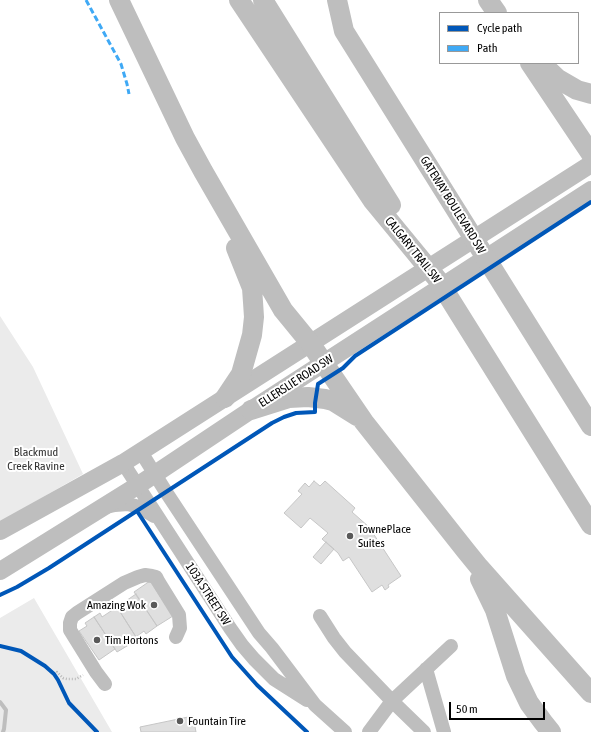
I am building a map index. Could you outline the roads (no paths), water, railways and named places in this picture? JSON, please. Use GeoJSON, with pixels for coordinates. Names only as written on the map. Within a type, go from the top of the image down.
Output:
{"type":"FeatureCollection","features":[{"type":"Feature","properties":{"kind":"highway"},"geometry":{"type":"LineString","coordinates":[[119,0],[185,138],[283,310],[310,343],[364,422],[466,551],[591,693]]}},
{"type":"Feature","properties":{"kind":"highway","name":"CALGARY TRAIL SW"},"geometry":{"type":"LineString","coordinates":[[239,0],[373,201],[438,280],[591,525]]}},
{"type":"Feature","properties":{"kind":"highway"},"geometry":{"type":"LineString","coordinates":[[263,0],[438,280]]}},
{"type":"Feature","properties":{"kind":"highway"},"geometry":{"type":"LineString","coordinates":[[325,0],[344,31]]}},
{"type":"Feature","properties":{"kind":"highway","name":"GATEWAY BOULEVARD SW"},"geometry":{"type":"LineString","coordinates":[[337,0],[344,31],[591,426]]}},
{"type":"Feature","properties":{"kind":"highway"},"geometry":{"type":"LineString","coordinates":[[488,0],[496,12]]}},
{"type":"Feature","properties":{"kind":"highway"},"geometry":{"type":"LineString","coordinates":[[531,64],[591,154]]}},
{"type":"Feature","properties":{"kind":"highway"},"geometry":{"type":"LineString","coordinates":[[542,64],[558,79],[577,90],[591,94]]}},
{"type":"Feature","properties":{"kind":"highway"},"geometry":{"type":"LineString","coordinates":[[203,171],[252,288],[254,317],[252,335],[241,374],[225,398]]}},
{"type":"Feature","properties":{"kind":"highway"},"geometry":{"type":"LineString","coordinates":[[251,410],[289,398],[316,397],[333,401],[355,414],[364,422]]}},
{"type":"Feature","properties":{"kind":"highway"},"geometry":{"type":"LineString","coordinates":[[466,551],[495,610],[516,676],[529,703],[551,732]]}},
{"type":"Feature","properties":{"kind":"main road","name":"ELLERSLIE ROAD SW"},"geometry":{"type":"LineString","coordinates":[[0,531],[141,452],[591,164]]}},
{"type":"Feature","properties":{"kind":"main road","name":"ELLERSLIE ROAD SW"},"geometry":{"type":"LineString","coordinates":[[0,571],[137,486],[251,410],[591,190]]}},
{"type":"Feature","properties":{"kind":"street","name":"103A STREET SW"},"geometry":{"type":"LineString","coordinates":[[141,452],[154,475],[250,620],[315,705]]}},
{"type":"Feature","properties":{"kind":"street","name":"103A STREET SW"},"geometry":{"type":"LineString","coordinates":[[123,463],[230,628],[254,659],[274,679],[315,705],[345,732]]}},
{"type":"Feature","properties":{"kind":"street"},"geometry":{"type":"LineString","coordinates":[[101,508],[128,504],[139,507],[159,520]]}},
{"type":"Feature","properties":{"kind":"street"},"geometry":{"type":"LineString","coordinates":[[105,684],[70,630],[70,623],[72,617],[77,613],[124,582],[145,575],[156,577],[179,615],[180,628],[176,638]]}},
{"type":"Feature","properties":{"kind":"street"},"geometry":{"type":"LineString","coordinates":[[320,616],[345,652],[424,732]]}},
{"type":"Feature","properties":{"kind":"street"},"geometry":{"type":"LineString","coordinates":[[369,732],[392,701],[451,646]]}},
{"type":"Feature","properties":{"kind":"street"},"geometry":{"type":"LineString","coordinates":[[426,669],[444,732]]}},
{"type":"Feature","properties":{"kind":"waterway"},"geometry":{"type":"LineString","coordinates":[[0,702],[6,710],[3,732]]}},
{"type":"Feature","properties":{"kind":"place","name":"TownePlace Suites"},"geometry":{"type":"Point","coordinates":[350,536]}},
{"type":"Feature","properties":{"kind":"place","name":"Amazing Wok"},"geometry":{"type":"Point","coordinates":[154,605]}},
{"type":"Feature","properties":{"kind":"place","name":"Tim Hortons"},"geometry":{"type":"Point","coordinates":[97,640]}},
{"type":"Feature","properties":{"kind":"place","name":"Fountain Tire"},"geometry":{"type":"Point","coordinates":[180,721]}},
{"type":"Feature","properties":{"kind":"park label","name":"Blackmud Creek Ravine"},"geometry":{"type":"Point","coordinates":[36,459]}}]}
